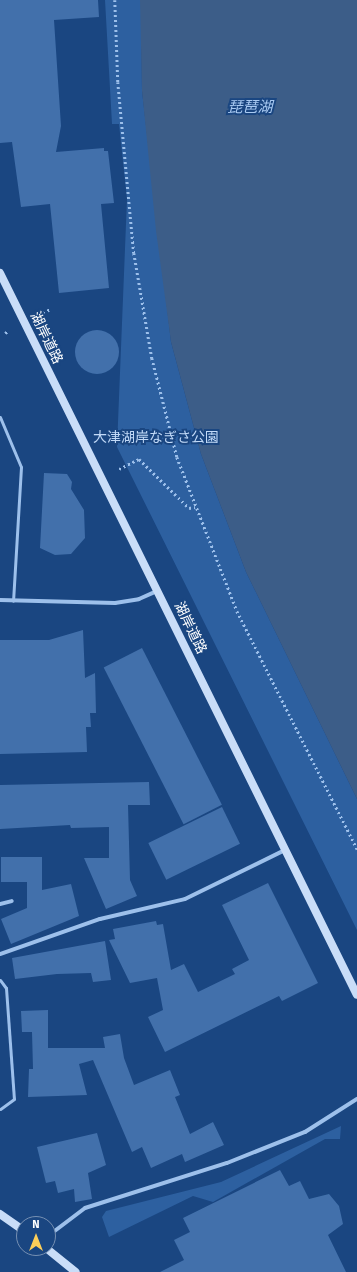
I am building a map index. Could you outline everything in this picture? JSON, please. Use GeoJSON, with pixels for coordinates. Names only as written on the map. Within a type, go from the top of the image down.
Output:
{"type":"FeatureCollection","features":[{"type":"Feature","properties":{"kind":"main road","name":"湖岸道路"},"geometry":{"type":"LineString","coordinates":[[0,274],[357,994]]}},
{"type":"Feature","properties":{"kind":"main road"},"geometry":{"type":"LineString","coordinates":[[0,1214],[16,1225]]}},
{"type":"Feature","properties":{"kind":"main road"},"geometry":{"type":"LineString","coordinates":[[56,1256],[76,1272]]}},
{"type":"Feature","properties":{"kind":"street"},"geometry":{"type":"LineString","coordinates":[[0,600],[115,603],[139,599],[157,591]]}},
{"type":"Feature","properties":{"kind":"street"},"geometry":{"type":"LineString","coordinates":[[0,954],[100,919],[185,899],[285,850]]}},
{"type":"Feature","properties":{"kind":"street"},"geometry":{"type":"LineString","coordinates":[[0,904],[12,901]]}},
{"type":"Feature","properties":{"kind":"street"},"geometry":{"type":"LineString","coordinates":[[56,1230],[84,1208],[227,1163],[305,1132],[357,1099]]}},
{"type":"Feature","properties":{"kind":"lane"},"geometry":{"type":"LineString","coordinates":[[0,418],[21,467],[13,601]]}},
{"type":"Feature","properties":{"kind":"lane"},"geometry":{"type":"LineString","coordinates":[[0,980],[6,988],[14,1099],[0,1109]]}},
{"type":"Feature","properties":{"kind":"path"},"geometry":{"type":"LineString","coordinates":[[115,0],[118,82],[134,253],[152,358],[177,458],[237,611],[357,849]]}},
{"type":"Feature","properties":{"kind":"path"},"geometry":{"type":"LineString","coordinates":[[43,313],[50,309]]}},
{"type":"Feature","properties":{"kind":"path"},"geometry":{"type":"LineString","coordinates":[[119,469],[139,459],[189,508],[195,507]]}},
{"type":"Feature","properties":{"kind":"green space","name":"大津湖岸なぎさ公園"},"geometry":{"type":"Polygon","coordinates":[[[105,0],[141,0],[142,91],[171,342],[201,454],[246,572],[357,799],[357,930],[117,447],[127,199],[119,124],[112,124],[105,0]]]}},
{"type":"Feature","properties":{"kind":"green space"},"geometry":{"type":"Polygon","coordinates":[[[341,1126],[340,1139],[325,1139],[213,1202],[193,1196],[109,1237],[102,1217],[106,1211],[221,1182],[341,1126]]]}},
{"type":"Feature","properties":{"kind":"water","name":"琵琶湖"},"geometry":{"type":"Polygon","coordinates":[[[140,0],[357,0],[357,799],[246,572],[201,454],[171,342],[156,231],[142,91],[140,0]]]}},
{"type":"Feature","properties":{"kind":"building"},"geometry":{"type":"Polygon","coordinates":[[[0,0],[98,0],[99,17],[54,20],[61,126],[56,152],[104,148],[104,151],[108,151],[114,203],[101,204],[109,288],[59,293],[50,204],[21,207],[12,142],[0,143],[0,0]]]}},
{"type":"Feature","properties":{"kind":"building"},"geometry":{"type":"Polygon","coordinates":[[[97,330],[109,334],[115,340],[119,352],[115,364],[109,370],[97,374],[85,370],[79,364],[75,352],[79,340],[85,334],[97,330]]]}},
{"type":"Feature","properties":{"kind":"building"},"geometry":{"type":"Polygon","coordinates":[[[44,473],[67,474],[72,482],[71,489],[84,510],[85,538],[71,554],[55,555],[40,548],[44,473]]]}},
{"type":"Feature","properties":{"kind":"building"},"geometry":{"type":"Polygon","coordinates":[[[83,630],[85,678],[95,673],[96,713],[90,713],[91,727],[86,727],[87,752],[0,754],[0,640],[49,640],[83,630]]]}},
{"type":"Feature","properties":{"kind":"building"},"geometry":{"type":"Polygon","coordinates":[[[142,648],[222,805],[184,824],[104,668],[142,648]]]}},
{"type":"Feature","properties":{"kind":"building"},"geometry":{"type":"Polygon","coordinates":[[[149,782],[150,805],[128,805],[130,880],[137,896],[106,909],[84,858],[109,858],[109,827],[71,828],[70,825],[0,829],[0,785],[149,782]]]}},
{"type":"Feature","properties":{"kind":"building"},"geometry":{"type":"Polygon","coordinates":[[[222,807],[240,844],[166,880],[148,843],[222,807]]]}},
{"type":"Feature","properties":{"kind":"building"},"geometry":{"type":"Polygon","coordinates":[[[1,857],[42,857],[42,890],[71,884],[79,916],[11,944],[1,919],[27,908],[27,882],[1,882],[1,857]]]}},
{"type":"Feature","properties":{"kind":"building"},"geometry":{"type":"Polygon","coordinates":[[[268,883],[318,983],[282,1001],[279,996],[165,1052],[148,1017],[163,1010],[157,978],[130,983],[109,940],[115,939],[113,929],[156,921],[157,925],[163,924],[171,970],[184,964],[198,992],[235,974],[232,969],[249,960],[222,905],[268,883]]]}},
{"type":"Feature","properties":{"kind":"building"},"geometry":{"type":"Polygon","coordinates":[[[105,941],[111,980],[93,982],[91,973],[57,974],[15,979],[12,958],[105,941]]]}},
{"type":"Feature","properties":{"kind":"building"},"geometry":{"type":"Polygon","coordinates":[[[48,1010],[48,1048],[105,1048],[103,1037],[120,1034],[124,1058],[134,1085],[170,1070],[180,1095],[175,1097],[190,1134],[213,1122],[224,1145],[185,1162],[182,1154],[151,1168],[142,1147],[132,1152],[93,1060],[79,1064],[87,1095],[28,1097],[29,1069],[33,1069],[32,1032],[22,1032],[21,1011],[48,1010]]]}},
{"type":"Feature","properties":{"kind":"building"},"geometry":{"type":"Polygon","coordinates":[[[97,1133],[106,1165],[88,1173],[92,1199],[75,1202],[74,1189],[58,1193],[55,1181],[46,1183],[37,1147],[97,1133]]]}},
{"type":"Feature","properties":{"kind":"building"},"geometry":{"type":"Polygon","coordinates":[[[280,1170],[289,1186],[300,1181],[309,1199],[329,1194],[339,1206],[343,1224],[328,1235],[346,1272],[160,1272],[184,1260],[174,1240],[190,1232],[183,1218],[280,1170]]]}}]}
